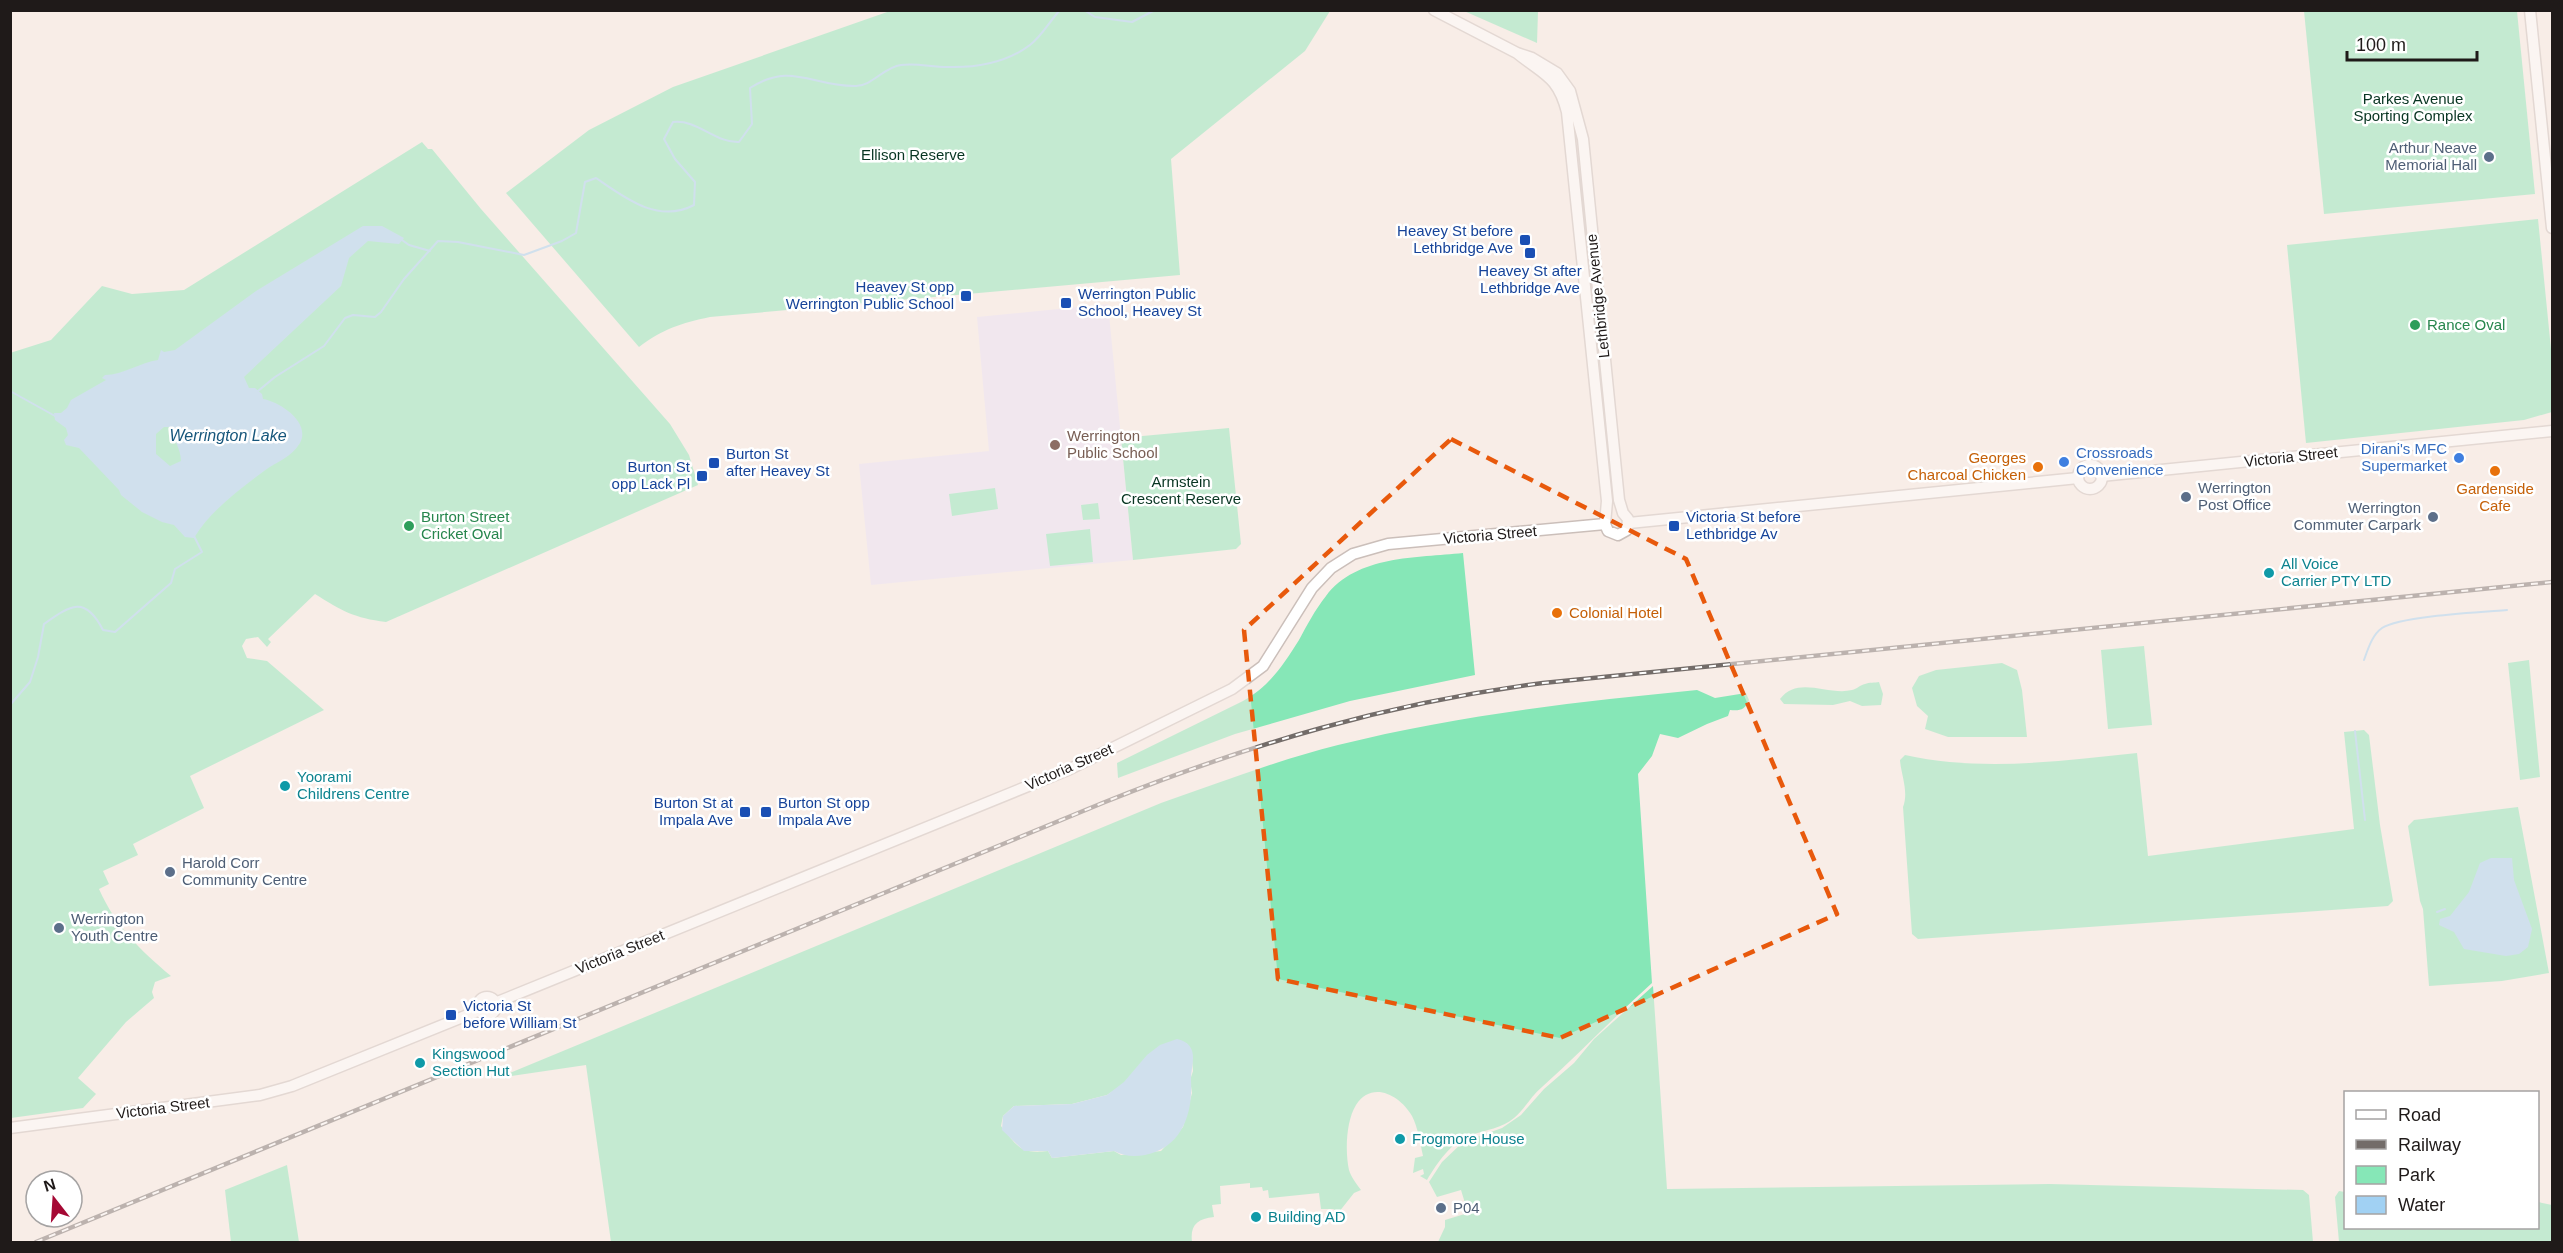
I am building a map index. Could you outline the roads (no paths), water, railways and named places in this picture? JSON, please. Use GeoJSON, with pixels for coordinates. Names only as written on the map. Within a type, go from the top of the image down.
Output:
{"type":"FeatureCollection","features":[{"type":"Feature","properties":{"kind":"street"},"geometry":{"type":"LineString","coordinates":[[1434,10],[1545,65],[1561,83]]}},
{"type":"Feature","properties":{"kind":"street"},"geometry":{"type":"LineString","coordinates":[[2530,10],[2553,228]]}},
{"type":"Feature","properties":{"kind":"street","name":"Lethbridge Avenue"},"geometry":{"type":"LineString","coordinates":[[1561,83],[1576,107],[1583,139],[1619,500],[1626,518]]}},
{"type":"Feature","properties":{"kind":"street","name":"Lethbridge Avenue"},"geometry":{"type":"LineString","coordinates":[[1561,83],[1571,136],[1606,521]]}},
{"type":"Feature","properties":{"kind":"street","name":"Victoria Street"},"geometry":{"type":"LineString","coordinates":[[2101,476],[2553,431]]}},
{"type":"Feature","properties":{"kind":"street"},"geometry":{"type":"LineString","coordinates":[[2089,465],[2096,467],[2101,476],[2099,483],[2090,489],[2080,484],[2078,478],[2082,468],[2089,465]]}},
{"type":"Feature","properties":{"kind":"street"},"geometry":{"type":"LineString","coordinates":[[1626,518],[1627,530],[1618,535],[1611,534],[1606,521],[1615,512],[1626,518],[2078,478]]}},
{"type":"Feature","properties":{"kind":"street","name":"Victoria Street"},"geometry":{"type":"LineString","coordinates":[[10,1128],[275,1092],[480,1010],[479,1004],[483,998],[490,997],[495,1003],[1070,769],[1232,689],[1257,672],[1268,661],[1312,588],[1349,555],[1388,544],[1606,521]]}},
{"type":"Feature","properties":{"kind":"water","name":"Werrington Lake"},"geometry":{"type":"Polygon","coordinates":[[[363,226],[382,226],[404,238],[399,244],[368,241],[349,258],[341,286],[244,377],[249,388],[255,388],[262,394],[263,399],[278,404],[298,421],[302,435],[300,443],[288,456],[264,471],[226,502],[208,519],[194,538],[185,537],[174,525],[142,512],[121,495],[119,490],[79,448],[66,445],[64,440],[68,435],[66,428],[55,420],[54,413],[61,413],[71,400],[106,380],[102,378],[105,375],[158,360],[161,350],[164,352],[175,350],[256,291],[363,226]],[[164,427],[156,434],[156,454],[170,466],[181,461],[171,427],[164,427]]]}},
{"type":"Feature","properties":{"kind":"water"},"geometry":{"type":"Polygon","coordinates":[[[2491,858],[2512,858],[2514,880],[2532,929],[2528,947],[2519,954],[2506,956],[2464,949],[2454,932],[2439,925],[2440,919],[2450,916],[2469,892],[2480,863],[2491,858]]]}},
{"type":"Feature","properties":{"kind":"water"},"geometry":{"type":"Polygon","coordinates":[[[1177,1039],[1190,1046],[1192,1051],[1190,1106],[1187,1118],[1176,1137],[1157,1151],[1136,1156],[1114,1151],[1052,1158],[1048,1151],[1024,1151],[1002,1130],[1003,1116],[1014,1106],[1072,1104],[1107,1095],[1124,1082],[1147,1055],[1160,1045],[1177,1039]]]}},
{"type":"Feature","properties":{"kind":"waterway"},"geometry":{"type":"LineString","coordinates":[[258,391],[275,377],[324,346],[345,318],[353,315],[375,317],[404,279],[438,241],[458,242],[524,255],[562,241],[576,233],[585,182],[596,178],[630,200],[655,210],[668,212],[694,205],[695,182],[675,159],[664,139],[673,122],[690,124],[722,139],[739,142],[752,124],[750,88],[765,80],[778,76],[790,76],[856,86],[867,83],[895,66],[913,64],[958,67],[990,63],[1011,56],[1034,42],[1060,10]]}},
{"type":"Feature","properties":{"kind":"waterway"},"geometry":{"type":"LineString","coordinates":[[1084,10],[1095,17],[1132,22],[1155,10]]}},
{"type":"Feature","properties":{"kind":"waterway"},"geometry":{"type":"LineString","coordinates":[[402,240],[409,245],[430,251]]}},
{"type":"Feature","properties":{"kind":"waterway"},"geometry":{"type":"LineString","coordinates":[[10,391],[55,416]]}},
{"type":"Feature","properties":{"kind":"waterway"},"geometry":{"type":"LineString","coordinates":[[10,705],[30,682],[38,657],[44,624],[62,612],[77,607],[90,612],[103,630],[115,632],[171,583],[175,569],[202,552],[194,536]]}},
{"type":"Feature","properties":{"kind":"waterway"},"geometry":{"type":"LineString","coordinates":[[2364,660],[2376,634],[2382,628],[2392,624],[2442,615],[2507,610]]}},
{"type":"Feature","properties":{"kind":"waterway"},"geometry":{"type":"LineString","coordinates":[[2355,731],[2365,820]]}},
{"type":"Feature","properties":{"kind":"waterway"},"geometry":{"type":"LineString","coordinates":[[2437,912],[2445,909]]}},
{"type":"Feature","properties":{"kind":"railway"},"geometry":{"type":"LineString","coordinates":[[36,1242],[1105,802],[1213,762],[1320,728],[1430,702],[1543,683],[2552,582]]}},
{"type":"Feature","properties":{"kind":"place","name":"Arthur Neave Memorial Hall"},"geometry":{"type":"Point","coordinates":[2489,157]}},
{"type":"Feature","properties":{"kind":"place","name":"Heavey St before Lethbridge Ave"},"geometry":{"type":"Point","coordinates":[1525,240]}},
{"type":"Feature","properties":{"kind":"place","name":"Heavey St after Lethbridge Ave"},"geometry":{"type":"Point","coordinates":[1530,253]}},
{"type":"Feature","properties":{"kind":"place","name":"Heavey St opp Werrington Public School"},"geometry":{"type":"Point","coordinates":[966,296]}},
{"type":"Feature","properties":{"kind":"place","name":"Werrington Public School, Heavey St"},"geometry":{"type":"Point","coordinates":[1066,303]}},
{"type":"Feature","properties":{"kind":"place","name":"Rance Oval"},"geometry":{"type":"Point","coordinates":[2415,325]}},
{"type":"Feature","properties":{"kind":"place","name":"Werrington Public School"},"geometry":{"type":"Point","coordinates":[1055,445]}},
{"type":"Feature","properties":{"kind":"place","name":"Dirani's MFC Supermarket"},"geometry":{"type":"Point","coordinates":[2459,458]}},
{"type":"Feature","properties":{"kind":"place","name":"Crossroads Convenience"},"geometry":{"type":"Point","coordinates":[2064,462]}},
{"type":"Feature","properties":{"kind":"place","name":"Burton St after Heavey St"},"geometry":{"type":"Point","coordinates":[714,463]}},
{"type":"Feature","properties":{"kind":"place","name":"Georges Charcoal Chicken"},"geometry":{"type":"Point","coordinates":[2038,467]}},
{"type":"Feature","properties":{"kind":"place","name":"Gardenside Cafe"},"geometry":{"type":"Point","coordinates":[2495,471]}},
{"type":"Feature","properties":{"kind":"place","name":"Burton St opp Lack Pl"},"geometry":{"type":"Point","coordinates":[702,476]}},
{"type":"Feature","properties":{"kind":"place","name":"Werrington Post Office"},"geometry":{"type":"Point","coordinates":[2186,497]}},
{"type":"Feature","properties":{"kind":"place","name":"Werrington Commuter Carpark"},"geometry":{"type":"Point","coordinates":[2433,517]}},
{"type":"Feature","properties":{"kind":"place","name":"Burton Street Cricket Oval"},"geometry":{"type":"Point","coordinates":[409,526]}},
{"type":"Feature","properties":{"kind":"place","name":"Victoria St before Lethbridge Av"},"geometry":{"type":"Point","coordinates":[1674,526]}},
{"type":"Feature","properties":{"kind":"place","name":"All Voice Carrier PTY LTD"},"geometry":{"type":"Point","coordinates":[2269,573]}},
{"type":"Feature","properties":{"kind":"place","name":"Colonial Hotel"},"geometry":{"type":"Point","coordinates":[1557,613]}},
{"type":"Feature","properties":{"kind":"place","name":"Yoorami Childrens Centre"},"geometry":{"type":"Point","coordinates":[285,786]}},
{"type":"Feature","properties":{"kind":"place","name":"Burton St at Impala Ave"},"geometry":{"type":"Point","coordinates":[745,812]}},
{"type":"Feature","properties":{"kind":"place","name":"Burton St opp Impala Ave"},"geometry":{"type":"Point","coordinates":[766,812]}},
{"type":"Feature","properties":{"kind":"place","name":"Harold Corr Community Centre"},"geometry":{"type":"Point","coordinates":[170,872]}},
{"type":"Feature","properties":{"kind":"place","name":"Werrington Youth Centre"},"geometry":{"type":"Point","coordinates":[59,928]}},
{"type":"Feature","properties":{"kind":"place","name":"Victoria St before William St"},"geometry":{"type":"Point","coordinates":[451,1015]}},
{"type":"Feature","properties":{"kind":"place","name":"Kingswood Section Hut"},"geometry":{"type":"Point","coordinates":[420,1063]}},
{"type":"Feature","properties":{"kind":"place","name":"Frogmore House"},"geometry":{"type":"Point","coordinates":[1400,1139]}},
{"type":"Feature","properties":{"kind":"place","name":"P04"},"geometry":{"type":"Point","coordinates":[1441,1208]}},
{"type":"Feature","properties":{"kind":"place","name":"Building AD"},"geometry":{"type":"Point","coordinates":[1256,1217]}},
{"type":"Feature","properties":{"kind":"park label","name":"Parkes Avenue Sporting Complex"},"geometry":{"type":"Point","coordinates":[2413,108]}},
{"type":"Feature","properties":{"kind":"park label","name":"Ellison Reserve"},"geometry":{"type":"Point","coordinates":[913,155]}},
{"type":"Feature","properties":{"kind":"park label","name":"Armstein Crescent Reserve"},"geometry":{"type":"Point","coordinates":[1181,490]}}]}
